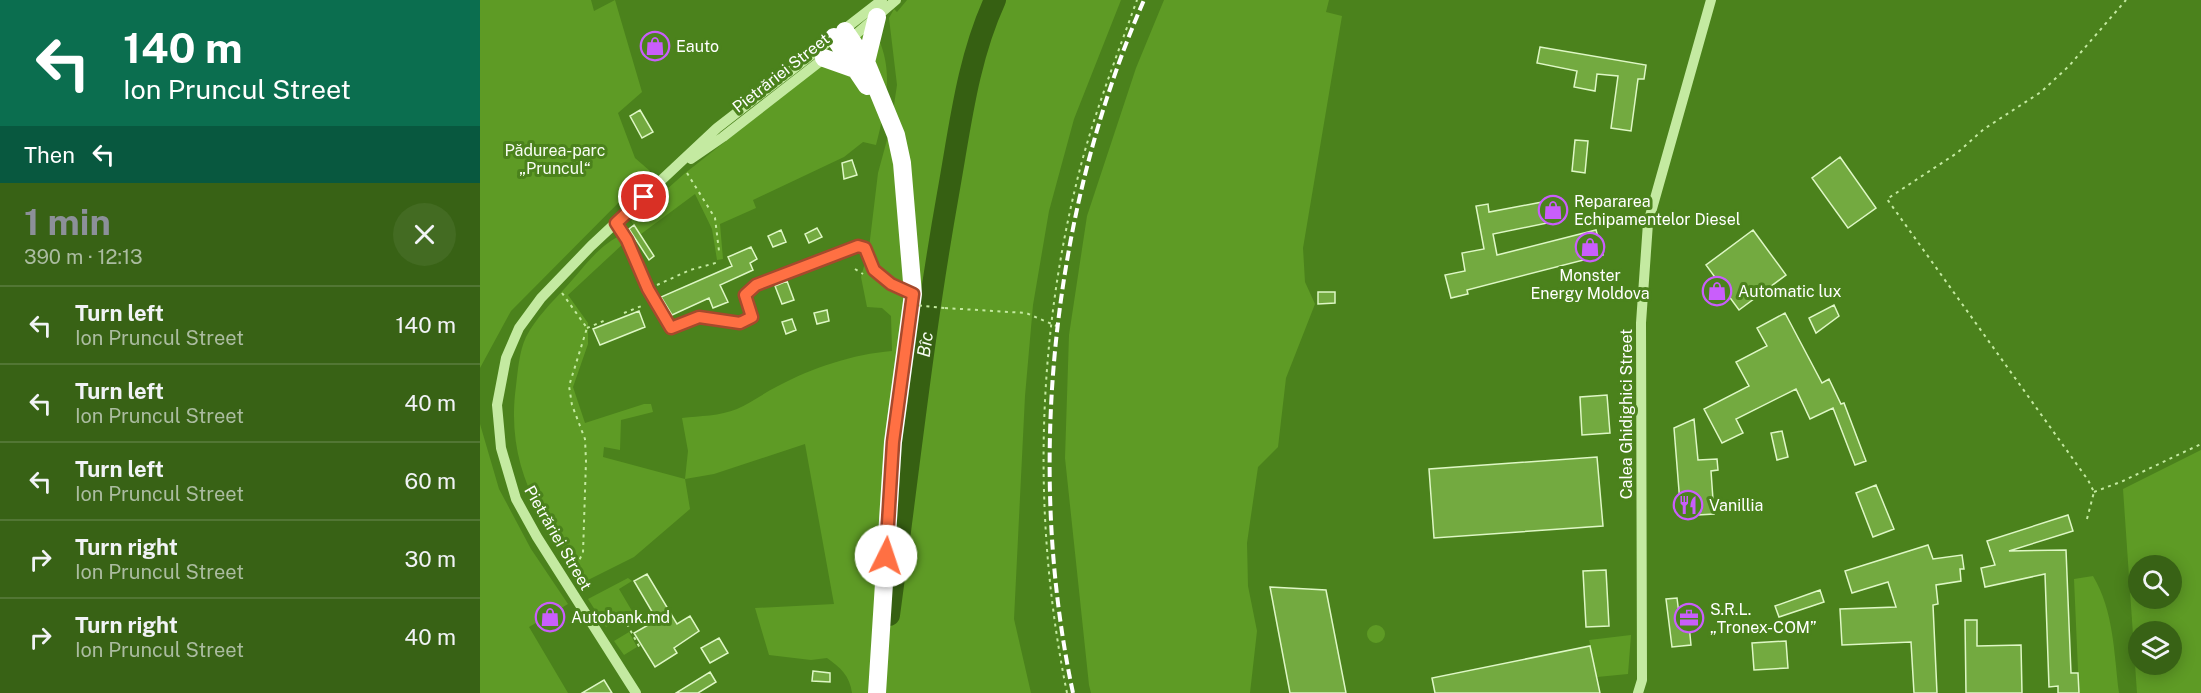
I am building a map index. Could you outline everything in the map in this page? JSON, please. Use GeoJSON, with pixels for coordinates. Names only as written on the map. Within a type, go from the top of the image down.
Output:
{"type":"FeatureCollection","features":[{"type":"Feature","properties":{"kind":"highway"},"geometry":{"type":"LineString","coordinates":[[861,66],[879,8]]}},
{"type":"Feature","properties":{"kind":"highway"},"geometry":{"type":"LineString","coordinates":[[843,38],[861,66],[894,128],[902,163],[908,299],[893,442],[877,693]]}},
{"type":"Feature","properties":{"kind":"highway"},"geometry":{"type":"LineString","coordinates":[[824,58],[861,66]]}},
{"type":"Feature","properties":{"kind":"street","name":"Pietrăriei Street"},"geometry":{"type":"LineString","coordinates":[[680,164],[723,137],[824,58],[843,38],[879,8],[896,0]]}},
{"type":"Feature","properties":{"kind":"street","name":"Calea Ghidighici Street"},"geometry":{"type":"LineString","coordinates":[[1638,693],[1642,680],[1641,323],[1648,223],[1711,0]]}},
{"type":"Feature","properties":{"kind":"street","name":"Pietrăriei Street"},"geometry":{"type":"LineString","coordinates":[[636,693],[516,499],[501,448],[497,405],[506,358],[519,328],[555,284],[717,128],[843,38],[879,8]]}},
{"type":"Feature","properties":{"kind":"street"},"geometry":{"type":"LineString","coordinates":[[616,223],[627,240],[648,289],[671,328],[699,317],[740,323],[752,317],[745,295],[756,285],[858,246],[865,248],[874,270],[908,299]]}},
{"type":"Feature","properties":{"kind":"path"},"geometry":{"type":"LineString","coordinates":[[1067,693],[1048,576],[1044,472],[1046,383],[1052,324],[1076,186],[1106,84],[1137,0]]}},
{"type":"Feature","properties":{"kind":"path"},"geometry":{"type":"LineString","coordinates":[[2087,519],[2094,492],[2088,480],[1887,199],[1957,153],[1984,129],[2041,92],[2069,66],[2126,0]]}},
{"type":"Feature","properties":{"kind":"path"},"geometry":{"type":"LineString","coordinates":[[680,164],[693,180],[715,218],[719,251]]}},
{"type":"Feature","properties":{"kind":"path"},"geometry":{"type":"LineString","coordinates":[[624,313],[644,306],[648,289],[690,270],[719,262]]}},
{"type":"Feature","properties":{"kind":"path"},"geometry":{"type":"LineString","coordinates":[[555,284],[587,328]]}},
{"type":"Feature","properties":{"kind":"path"},"geometry":{"type":"LineString","coordinates":[[908,299],[945,309],[1026,313],[1059,327]]}},
{"type":"Feature","properties":{"kind":"path"},"geometry":{"type":"LineString","coordinates":[[566,583],[583,554],[585,531],[585,439],[572,405],[569,386],[587,328],[606,320]]}},
{"type":"Feature","properties":{"kind":"path"},"geometry":{"type":"LineString","coordinates":[[2094,492],[2123,481],[2201,444]]}},
{"type":"Feature","properties":{"kind":"path"},"geometry":{"type":"LineString","coordinates":[[627,624],[641,650]]}},
{"type":"Feature","properties":{"kind":"green space","name":"Pădurea-parc „Pruncul“"},"geometry":{"type":"Polygon","coordinates":[[[480,0],[591,0],[594,11],[615,0],[642,92],[618,113],[635,158],[650,171],[511,311],[480,368],[480,0]]]}},
{"type":"Feature","properties":{"kind":"green space"},"geometry":{"type":"Polygon","coordinates":[[[907,0],[1121,0],[1074,119],[1049,211],[1033,305],[1025,396],[1014,619],[1031,693],[852,693],[844,672],[827,658],[811,660],[769,655],[755,608],[834,604],[805,444],[714,474],[685,479],[688,451],[682,418],[730,411],[742,407],[791,379],[819,368],[863,355],[892,351],[891,316],[882,308],[867,307],[861,277],[869,248],[878,173],[891,125],[897,85],[889,18],[894,9],[897,12],[907,0]]]}},
{"type":"Feature","properties":{"kind":"green space"},"geometry":{"type":"Polygon","coordinates":[[[1164,0],[1329,0],[1326,12],[1342,16],[1303,248],[1305,282],[1315,304],[1286,378],[1278,447],[1258,467],[1247,543],[1248,586],[1257,631],[1250,693],[1091,693],[1089,685],[1065,458],[1069,335],[1087,216],[1136,68],[1164,0]]]}},
{"type":"Feature","properties":{"kind":"green space"},"geometry":{"type":"Polygon","coordinates":[[[864,32],[879,40],[886,66],[885,105],[876,145],[863,142],[844,157],[753,200],[756,208],[720,224],[723,259],[717,260],[712,229],[695,194],[641,234],[631,221],[684,174],[864,32]]]}},
{"type":"Feature","properties":{"kind":"green space"},"geometry":{"type":"Polygon","coordinates":[[[618,237],[624,243],[568,295],[588,323],[588,344],[573,387],[585,423],[644,404],[651,404],[653,412],[621,420],[620,450],[604,447],[603,457],[685,479],[690,509],[634,557],[586,581],[554,536],[530,490],[521,467],[514,415],[519,361],[526,337],[534,323],[590,259],[618,237]]]}},
{"type":"Feature","properties":{"kind":"green space"},"geometry":{"type":"Polygon","coordinates":[[[480,424],[499,489],[531,549],[568,604],[529,627],[568,693],[480,693],[480,424]]]}},
{"type":"Feature","properties":{"kind":"green space"},"geometry":{"type":"Polygon","coordinates":[[[2201,450],[2201,693],[2137,693],[2136,675],[2182,675],[2182,621],[2132,621],[2131,609],[2182,609],[2182,555],[2128,555],[2128,562],[2123,489],[2201,450]]]}},
{"type":"Feature","properties":{"kind":"green space"},"geometry":{"type":"Polygon","coordinates":[[[2093,576],[2100,589],[2109,618],[2119,693],[2079,693],[2074,579],[2093,576]]]}},
{"type":"Feature","properties":{"kind":"green space"},"geometry":{"type":"Polygon","coordinates":[[[628,578],[632,581],[619,589],[632,611],[606,627],[588,599],[628,578]]]}},
{"type":"Feature","properties":{"kind":"green space"},"geometry":{"type":"Polygon","coordinates":[[[1372,625],[1380,625],[1385,630],[1383,641],[1372,643],[1367,638],[1367,630],[1372,625]]]}},
{"type":"Feature","properties":{"kind":"green space"},"geometry":{"type":"Polygon","coordinates":[[[629,632],[637,647],[624,655],[614,641],[629,632]]]}},
{"type":"Feature","properties":{"kind":"green space"},"geometry":{"type":"Polygon","coordinates":[[[1631,635],[1628,674],[1597,677],[1589,640],[1631,635]]]}},
{"type":"Feature","properties":{"kind":"building"},"geometry":{"type":"Polygon","coordinates":[[[1540,47],[1646,65],[1644,79],[1638,79],[1631,131],[1611,128],[1618,76],[1597,74],[1595,91],[1574,87],[1577,71],[1537,63],[1540,47]]]}},
{"type":"Feature","properties":{"kind":"building"},"geometry":{"type":"Polygon","coordinates":[[[640,110],[653,132],[642,138],[630,116],[640,110]]]}},
{"type":"Feature","properties":{"kind":"building"},"geometry":{"type":"Polygon","coordinates":[[[1575,140],[1588,141],[1585,173],[1572,171],[1575,140]]]}},
{"type":"Feature","properties":{"kind":"building"},"geometry":{"type":"Polygon","coordinates":[[[1840,157],[1876,208],[1848,228],[1812,178],[1840,157]]]}},
{"type":"Feature","properties":{"kind":"building"},"geometry":{"type":"Polygon","coordinates":[[[852,160],[857,175],[844,179],[842,163],[852,160]]]}},
{"type":"Feature","properties":{"kind":"building"},"geometry":{"type":"Polygon","coordinates":[[[1558,199],[1562,220],[1493,234],[1497,255],[1596,230],[1603,255],[1467,290],[1468,294],[1451,298],[1445,275],[1465,271],[1462,253],[1484,249],[1476,206],[1488,204],[1489,212],[1558,199]]]}},
{"type":"Feature","properties":{"kind":"building"},"geometry":{"type":"Polygon","coordinates":[[[634,225],[654,256],[649,260],[629,229],[634,225]]]}},
{"type":"Feature","properties":{"kind":"building"},"geometry":{"type":"Polygon","coordinates":[[[817,228],[822,237],[809,243],[805,234],[817,228]]]}},
{"type":"Feature","properties":{"kind":"building"},"geometry":{"type":"Polygon","coordinates":[[[781,230],[786,242],[773,247],[768,236],[781,230]]]}},
{"type":"Feature","properties":{"kind":"building"},"geometry":{"type":"Polygon","coordinates":[[[1753,230],[1786,275],[1739,310],[1706,265],[1753,230]]]}},
{"type":"Feature","properties":{"kind":"building"},"geometry":{"type":"Polygon","coordinates":[[[751,247],[757,259],[750,263],[753,270],[720,285],[728,302],[713,308],[709,298],[672,315],[661,297],[732,266],[728,257],[751,247]]]}},
{"type":"Feature","properties":{"kind":"building"},"geometry":{"type":"Polygon","coordinates":[[[787,281],[794,300],[782,304],[775,286],[787,281]]]}},
{"type":"Feature","properties":{"kind":"building"},"geometry":{"type":"Polygon","coordinates":[[[1318,292],[1335,292],[1335,303],[1318,304],[1318,292]]]}},
{"type":"Feature","properties":{"kind":"building"},"geometry":{"type":"Polygon","coordinates":[[[1834,305],[1839,316],[1816,333],[1809,318],[1834,305]]]}},
{"type":"Feature","properties":{"kind":"building"},"geometry":{"type":"Polygon","coordinates":[[[827,310],[829,321],[817,324],[814,313],[827,310]]]}},
{"type":"Feature","properties":{"kind":"building"},"geometry":{"type":"Polygon","coordinates":[[[639,311],[645,327],[600,345],[593,329],[639,311]]]}},
{"type":"Feature","properties":{"kind":"building"},"geometry":{"type":"Polygon","coordinates":[[[1785,313],[1822,383],[1829,379],[1841,404],[1844,403],[1866,461],[1855,465],[1833,408],[1810,419],[1796,389],[1736,419],[1743,433],[1722,443],[1704,409],[1749,386],[1736,362],[1767,346],[1757,328],[1785,313]]]}},
{"type":"Feature","properties":{"kind":"building"},"geometry":{"type":"Polygon","coordinates":[[[792,319],[796,330],[786,334],[782,322],[792,319]]]}},
{"type":"Feature","properties":{"kind":"building"},"geometry":{"type":"Polygon","coordinates":[[[1607,395],[1610,433],[1582,435],[1580,397],[1607,395]]]}},
{"type":"Feature","properties":{"kind":"building"},"geometry":{"type":"Polygon","coordinates":[[[1694,419],[1698,460],[1717,459],[1718,470],[1711,471],[1714,514],[1681,516],[1674,428],[1694,419]]]}},
{"type":"Feature","properties":{"kind":"building"},"geometry":{"type":"Polygon","coordinates":[[[1782,431],[1788,457],[1777,460],[1771,433],[1782,431]]]}},
{"type":"Feature","properties":{"kind":"building"},"geometry":{"type":"Polygon","coordinates":[[[1597,457],[1603,526],[1434,538],[1429,469],[1597,457]]]}},
{"type":"Feature","properties":{"kind":"building"},"geometry":{"type":"Polygon","coordinates":[[[1876,485],[1894,529],[1873,537],[1856,493],[1876,485]]]}},
{"type":"Feature","properties":{"kind":"building"},"geometry":{"type":"Polygon","coordinates":[[[2068,515],[2073,531],[2009,551],[2066,550],[2071,673],[2078,673],[2079,693],[2058,693],[2058,686],[2049,687],[2045,574],[1985,587],[1981,568],[1995,565],[1987,541],[2068,515]]]}},
{"type":"Feature","properties":{"kind":"building"},"geometry":{"type":"Polygon","coordinates":[[[1928,545],[1933,559],[1962,555],[1964,569],[1960,569],[1961,581],[1936,585],[1938,604],[1933,605],[1937,693],[1914,693],[1911,642],[1842,645],[1840,609],[1896,607],[1888,582],[1852,593],[1845,571],[1928,545]]]}},
{"type":"Feature","properties":{"kind":"building"},"geometry":{"type":"Polygon","coordinates":[[[1606,570],[1609,626],[1586,627],[1583,571],[1606,570]]]}},
{"type":"Feature","properties":{"kind":"building"},"geometry":{"type":"Polygon","coordinates":[[[647,574],[677,624],[690,616],[699,631],[674,648],[677,653],[655,667],[634,633],[657,620],[634,581],[647,574]]]}},
{"type":"Feature","properties":{"kind":"building"},"geometry":{"type":"Polygon","coordinates":[[[1270,587],[1326,590],[1346,693],[1290,693],[1270,587]]]}},
{"type":"Feature","properties":{"kind":"building"},"geometry":{"type":"Polygon","coordinates":[[[1820,590],[1824,602],[1779,617],[1775,606],[1820,590]]]}},
{"type":"Feature","properties":{"kind":"building"},"geometry":{"type":"Polygon","coordinates":[[[1677,598],[1679,614],[1693,612],[1697,615],[1697,621],[1695,625],[1689,625],[1691,645],[1672,647],[1666,599],[1677,598]]]}},
{"type":"Feature","properties":{"kind":"building"},"geometry":{"type":"Polygon","coordinates":[[[1965,620],[1977,620],[1977,646],[2021,645],[2022,693],[1966,693],[1965,620]]]}},
{"type":"Feature","properties":{"kind":"building"},"geometry":{"type":"Polygon","coordinates":[[[719,638],[728,653],[710,663],[701,648],[719,638]]]}},
{"type":"Feature","properties":{"kind":"building"},"geometry":{"type":"Polygon","coordinates":[[[1786,641],[1788,668],[1754,670],[1752,643],[1786,641]]]}},
{"type":"Feature","properties":{"kind":"building"},"geometry":{"type":"Polygon","coordinates":[[[1590,646],[1600,693],[1435,693],[1432,678],[1590,646]]]}},
{"type":"Feature","properties":{"kind":"building"},"geometry":{"type":"Polygon","coordinates":[[[813,671],[830,673],[830,682],[812,681],[813,671]]]}},
{"type":"Feature","properties":{"kind":"building"},"geometry":{"type":"Polygon","coordinates":[[[710,672],[716,682],[698,693],[676,693],[710,672]]]}},
{"type":"Feature","properties":{"kind":"building"},"geometry":{"type":"Polygon","coordinates":[[[604,680],[612,693],[582,693],[604,680]]]}},
{"type":"Feature","properties":{"kind":"waterway","name":"Bîc"},"geometry":{"type":"LineString","coordinates":[[889,615],[923,352],[956,144],[971,71],[985,23],[995,0]]}},
{"type":"Feature","properties":{"kind":"railway"},"geometry":{"type":"LineString","coordinates":[[1073,693],[1058,607],[1051,519],[1050,430],[1056,341],[1068,252],[1087,166],[1113,81],[1144,0]]}},
{"type":"Feature","properties":{"kind":"place","name":"Eauto"},"geometry":{"type":"Point","coordinates":[655,46]}},
{"type":"Feature","properties":{"kind":"place","name":"Repararea Echipamentelor Diesel"},"geometry":{"type":"Point","coordinates":[1553,210]}},
{"type":"Feature","properties":{"kind":"place","name":"Monster Energy Moldova"},"geometry":{"type":"Point","coordinates":[1590,247]}},
{"type":"Feature","properties":{"kind":"place","name":"Automatic lux"},"geometry":{"type":"Point","coordinates":[1717,291]}},
{"type":"Feature","properties":{"kind":"place","name":"Vanillia"},"geometry":{"type":"Point","coordinates":[1688,505]}},
{"type":"Feature","properties":{"kind":"place","name":"Autobank.md"},"geometry":{"type":"Point","coordinates":[550,617]}},
{"type":"Feature","properties":{"kind":"place","name":"S.R.L. „Tronex-COM”"},"geometry":{"type":"Point","coordinates":[1689,618]}},
{"type":"Feature","properties":{"kind":"route"},"geometry":{"type":"LineString","coordinates":[[644,197],[616,223],[627,240],[648,289],[671,328],[699,317],[740,323],[752,317],[745,295],[756,285],[845,249],[858,246],[865,248],[874,270],[891,284],[913,294],[893,442],[886,556]]}}]}
